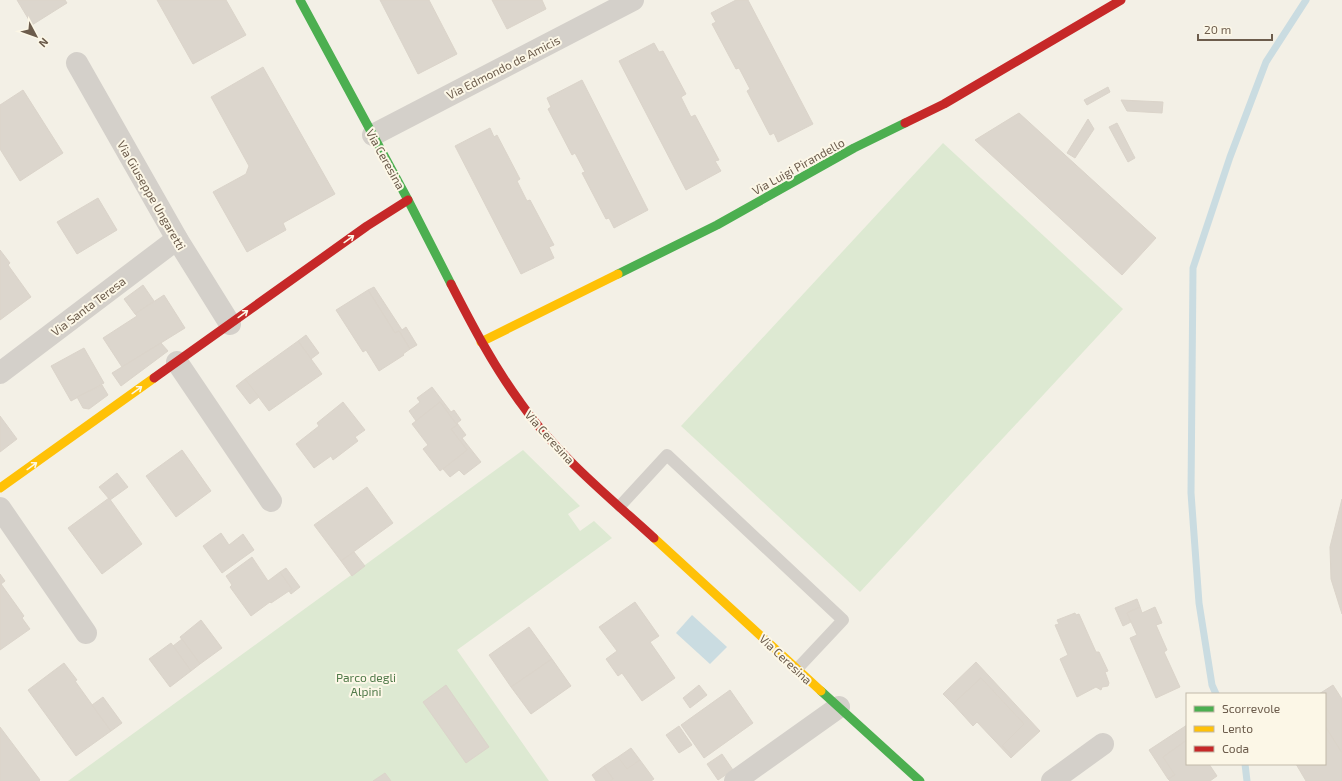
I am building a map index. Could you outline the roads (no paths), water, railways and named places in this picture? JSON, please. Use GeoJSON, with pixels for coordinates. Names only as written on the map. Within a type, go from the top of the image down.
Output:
{"type":"FeatureCollection","features":[{"type":"Feature","properties":{"kind":"street","name":"Via Ceresina"},"geometry":{"type":"LineString","coordinates":[[300,0],[408,200],[481,342],[520,402],[546,435],[580,470],[920,781]]}},
{"type":"Feature","properties":{"kind":"street","name":"Via Edmondo de Amicis"},"geometry":{"type":"LineString","coordinates":[[373,135],[633,0]]}},
{"type":"Feature","properties":{"kind":"street","name":"Via Luigi Pirandello"},"geometry":{"type":"LineString","coordinates":[[481,342],[717,225],[854,148],[944,104],[1121,0]]}},
{"type":"Feature","properties":{"kind":"street","name":"Via Giuseppe Ungaretti"},"geometry":{"type":"LineString","coordinates":[[77,63],[176,239],[230,324]]}},
{"type":"Feature","properties":{"kind":"street"},"geometry":{"type":"LineString","coordinates":[[0,488],[366,226],[408,200]]}},
{"type":"Feature","properties":{"kind":"street","name":"Via Santa Teresa"},"geometry":{"type":"LineString","coordinates":[[0,373],[176,239]]}},
{"type":"Feature","properties":{"kind":"street"},"geometry":{"type":"LineString","coordinates":[[177,362],[271,501]]}},
{"type":"Feature","properties":{"kind":"street"},"geometry":{"type":"LineString","coordinates":[[0,508],[86,634]]}},
{"type":"Feature","properties":{"kind":"street"},"geometry":{"type":"LineString","coordinates":[[735,781],[839,707]]}},
{"type":"Feature","properties":{"kind":"street"},"geometry":{"type":"LineString","coordinates":[[1052,781],[1103,744]]}},
{"type":"Feature","properties":{"kind":"lane"},"geometry":{"type":"LineString","coordinates":[[620,506],[668,455],[843,620],[796,669]]}},
{"type":"Feature","properties":{"kind":"waterway"},"geometry":{"type":"LineString","coordinates":[[1216,693],[1212,685],[1199,603],[1191,493],[1193,268],[1230,157],[1266,62],[1306,0]]}},
{"type":"Feature","properties":{"kind":"waterway"},"geometry":{"type":"LineString","coordinates":[[1245,765],[1247,781]]}},
{"type":"Feature","properties":{"kind":"park label","name":"Parco degli Alpini"},"geometry":{"type":"Point","coordinates":[366,684]}}]}
